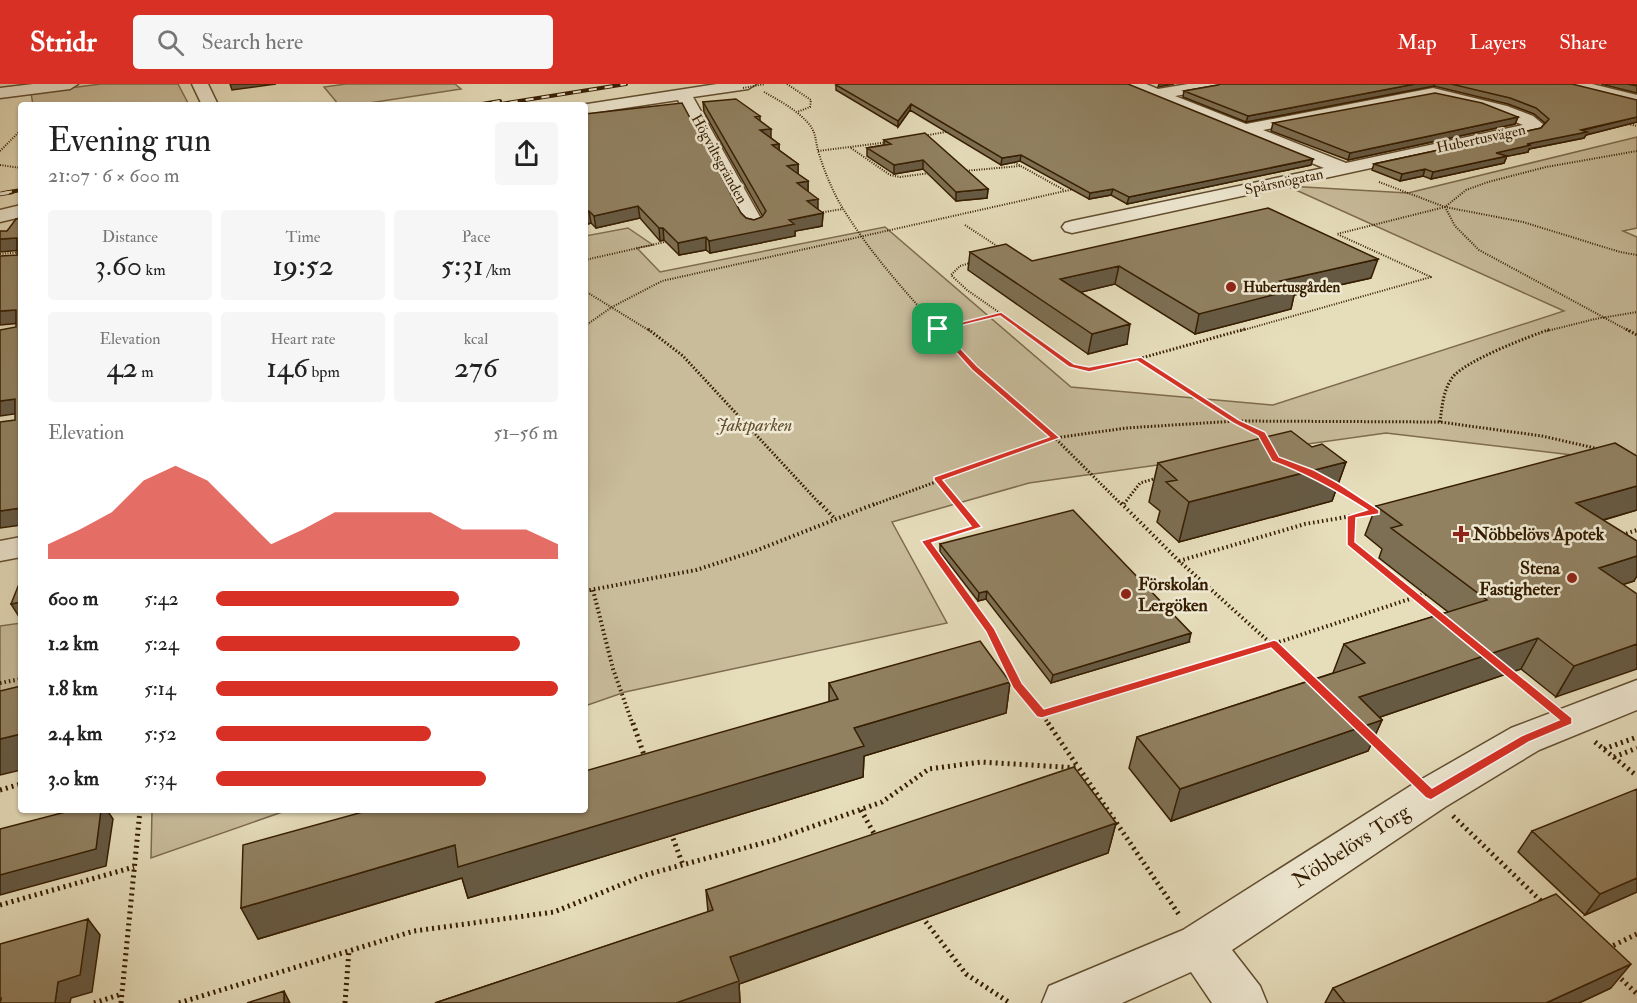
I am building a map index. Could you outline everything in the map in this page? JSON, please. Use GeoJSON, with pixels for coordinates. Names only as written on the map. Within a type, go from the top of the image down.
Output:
{"type":"FeatureCollection","features":[{"type":"Feature","properties":{"kind":"street"},"geometry":{"type":"LineString","coordinates":[[0,93],[70,84]]}},
{"type":"Feature","properties":{"kind":"street"},"geometry":{"type":"LineString","coordinates":[[200,84],[209,102]]}},
{"type":"Feature","properties":{"kind":"street","name":"Spårsnögatan"},"geometry":{"type":"LineString","coordinates":[[1132,84],[1344,169]]}},
{"type":"Feature","properties":{"kind":"street"},"geometry":{"type":"LineString","coordinates":[[1156,94],[1216,84]]}},
{"type":"Feature","properties":{"kind":"street"},"geometry":{"type":"LineString","coordinates":[[1573,84],[1637,100]]}},
{"type":"Feature","properties":{"kind":"street"},"geometry":{"type":"LineString","coordinates":[[588,109],[745,85]]}},
{"type":"Feature","properties":{"kind":"street","name":"Hubertusvägen"},"geometry":{"type":"LineString","coordinates":[[1244,129],[1433,93],[1454,97],[1521,118],[1535,125],[1532,128],[1344,169]]}},
{"type":"Feature","properties":{"kind":"street","name":"Högviltsgränden"},"geometry":{"type":"LineString","coordinates":[[683,94],[754,224]]}},
{"type":"Feature","properties":{"kind":"street","name":"Spårsnögatan"},"geometry":{"type":"LineString","coordinates":[[1072,227],[1344,169]]}},
{"type":"Feature","properties":{"kind":"street"},"geometry":{"type":"LineString","coordinates":[[0,216],[18,212]]}},
{"type":"Feature","properties":{"kind":"street"},"geometry":{"type":"LineString","coordinates":[[0,551],[18,548]]}},
{"type":"Feature","properties":{"kind":"street","name":"Nöbbelövs Torg"},"geometry":{"type":"LineString","coordinates":[[1067,1003],[1200,945],[1431,795],[1525,739],[1637,694]]}},
{"type":"Feature","properties":{"kind":"street"},"geometry":{"type":"LineString","coordinates":[[1200,945],[1242,1003]]}},
{"type":"Feature","properties":{"kind":"path"},"geometry":{"type":"LineString","coordinates":[[745,85],[765,84]]}},
{"type":"Feature","properties":{"kind":"path"},"geometry":{"type":"LineString","coordinates":[[788,84],[811,100],[810,107],[796,112]]}},
{"type":"Feature","properties":{"kind":"path"},"geometry":{"type":"LineString","coordinates":[[745,85],[796,112],[810,124],[817,137],[818,151],[843,209],[861,237],[894,280],[975,368],[1055,438],[1179,561],[1316,684]]}},
{"type":"Feature","properties":{"kind":"path"},"geometry":{"type":"LineString","coordinates":[[1619,122],[1637,126]]}},
{"type":"Feature","properties":{"kind":"path"},"geometry":{"type":"LineString","coordinates":[[1631,125],[1637,132]]}},
{"type":"Feature","properties":{"kind":"path"},"geometry":{"type":"LineString","coordinates":[[924,136],[956,131]]}},
{"type":"Feature","properties":{"kind":"path"},"geometry":{"type":"LineString","coordinates":[[0,151],[18,133]]}},
{"type":"Feature","properties":{"kind":"path"},"geometry":{"type":"LineString","coordinates":[[818,151],[894,141]]}},
{"type":"Feature","properties":{"kind":"path"},"geometry":{"type":"LineString","coordinates":[[850,147],[890,175],[900,177],[933,172]]}},
{"type":"Feature","properties":{"kind":"path"},"geometry":{"type":"LineString","coordinates":[[982,259],[960,267],[951,275],[967,290],[1071,366],[1089,370],[1138,359],[1431,278],[1337,234],[1445,207],[1466,190],[1488,182],[1546,167],[1637,151]]}},
{"type":"Feature","properties":{"kind":"path"},"geometry":{"type":"LineString","coordinates":[[1002,156],[1065,190]]}},
{"type":"Feature","properties":{"kind":"path"},"geometry":{"type":"LineString","coordinates":[[0,165],[18,168]]}},
{"type":"Feature","properties":{"kind":"path"},"geometry":{"type":"LineString","coordinates":[[957,171],[1020,166]]}},
{"type":"Feature","properties":{"kind":"path"},"geometry":{"type":"LineString","coordinates":[[1344,169],[1445,207],[1523,222],[1620,252],[1637,255]]}},
{"type":"Feature","properties":{"kind":"path"},"geometry":{"type":"LineString","coordinates":[[588,324],[662,281],[1074,189]]}},
{"type":"Feature","properties":{"kind":"path"},"geometry":{"type":"LineString","coordinates":[[1445,207],[1455,226],[1479,250],[1637,335]]}},
{"type":"Feature","properties":{"kind":"path"},"geometry":{"type":"LineString","coordinates":[[811,214],[843,209]]}},
{"type":"Feature","properties":{"kind":"path"},"geometry":{"type":"LineString","coordinates":[[965,225],[1004,251],[993,255]]}},
{"type":"Feature","properties":{"kind":"path"},"geometry":{"type":"LineString","coordinates":[[588,259],[676,240]]}},
{"type":"Feature","properties":{"kind":"path"},"geometry":{"type":"LineString","coordinates":[[0,254],[18,252]]}},
{"type":"Feature","properties":{"kind":"path"},"geometry":{"type":"LineString","coordinates":[[588,293],[641,324],[683,356],[835,519]]}},
{"type":"Feature","properties":{"kind":"path"},"geometry":{"type":"LineString","coordinates":[[1440,422],[1442,398],[1453,376],[1490,353],[1524,337],[1603,316],[1637,312]]}},
{"type":"Feature","properties":{"kind":"path"},"geometry":{"type":"LineString","coordinates":[[938,329],[1001,314]]}},
{"type":"Feature","properties":{"kind":"path"},"geometry":{"type":"LineString","coordinates":[[1138,359],[1236,421],[1262,434],[1271,451]]}},
{"type":"Feature","properties":{"kind":"path"},"geometry":{"type":"LineString","coordinates":[[588,591],[696,570],[754,551],[938,478],[1055,438],[1126,428],[1236,421],[1440,422],[1542,436],[1599,450]]}},
{"type":"Feature","properties":{"kind":"path"},"geometry":{"type":"LineString","coordinates":[[1124,504],[1140,483],[1162,476]]}},
{"type":"Feature","properties":{"kind":"path"},"geometry":{"type":"LineString","coordinates":[[938,478],[977,527],[926,541],[991,630],[1017,685],[1042,714],[1200,945]]}},
{"type":"Feature","properties":{"kind":"path"},"geometry":{"type":"LineString","coordinates":[[1327,481],[1375,512]]}},
{"type":"Feature","properties":{"kind":"path"},"geometry":{"type":"LineString","coordinates":[[1179,561],[1305,524],[1386,510]]}},
{"type":"Feature","properties":{"kind":"path"},"geometry":{"type":"LineString","coordinates":[[1352,516],[1350,543],[1443,618]]}},
{"type":"Feature","properties":{"kind":"path"},"geometry":{"type":"LineString","coordinates":[[1615,537],[1637,530]]}},
{"type":"Feature","properties":{"kind":"path"},"geometry":{"type":"LineString","coordinates":[[593,590],[613,669],[648,767]]}},
{"type":"Feature","properties":{"kind":"path"},"geometry":{"type":"LineString","coordinates":[[1042,714],[1274,644],[1438,590]]}},
{"type":"Feature","properties":{"kind":"path"},"geometry":{"type":"LineString","coordinates":[[1506,670],[1637,776]]}},
{"type":"Feature","properties":{"kind":"path"},"geometry":{"type":"LineString","coordinates":[[0,683],[18,680]]}},
{"type":"Feature","properties":{"kind":"path"},"geometry":{"type":"LineString","coordinates":[[1366,733],[1546,906]]}},
{"type":"Feature","properties":{"kind":"path"},"geometry":{"type":"LineString","coordinates":[[1604,749],[1637,737]]}},
{"type":"Feature","properties":{"kind":"path"},"geometry":{"type":"LineString","coordinates":[[1613,757],[1637,748]]}},
{"type":"Feature","properties":{"kind":"path"},"geometry":{"type":"LineString","coordinates":[[179,1003],[414,931],[554,912],[645,875],[774,840],[882,802],[929,769],[981,762],[1079,768]]}},
{"type":"Feature","properties":{"kind":"path"},"geometry":{"type":"LineString","coordinates":[[0,790],[18,785]]}},
{"type":"Feature","properties":{"kind":"path"},"geometry":{"type":"LineString","coordinates":[[861,810],[878,840]]}},
{"type":"Feature","properties":{"kind":"path"},"geometry":{"type":"LineString","coordinates":[[121,1003],[140,813]]}},
{"type":"Feature","properties":{"kind":"path"},"geometry":{"type":"LineString","coordinates":[[667,821],[683,865]]}},
{"type":"Feature","properties":{"kind":"path"},"geometry":{"type":"LineString","coordinates":[[0,905],[134,867]]}},
{"type":"Feature","properties":{"kind":"path"},"geometry":{"type":"LineString","coordinates":[[919,912],[966,974],[1010,1003]]}},
{"type":"Feature","properties":{"kind":"path"},"geometry":{"type":"LineString","coordinates":[[1606,949],[1637,934]]}},
{"type":"Feature","properties":{"kind":"path"},"geometry":{"type":"LineString","coordinates":[[345,1003],[349,950]]}},
{"type":"Feature","properties":{"kind":"path"},"geometry":{"type":"LineString","coordinates":[[1612,970],[1637,994]]}},
{"type":"Feature","properties":{"kind":"path"},"geometry":{"type":"LineString","coordinates":[[94,1003],[122,994]]}},
{"type":"Feature","properties":{"kind":"green space"},"geometry":{"type":"Polygon","coordinates":[[[101,84],[178,84],[187,102],[32,102],[31,93],[101,84]]]}},
{"type":"Feature","properties":{"kind":"green space"},"geometry":{"type":"Polygon","coordinates":[[[346,84],[455,84],[461,89],[376,102],[336,102],[324,87],[346,84]]]}},
{"type":"Feature","properties":{"kind":"green space","name":"Jaktparken"},"geometry":{"type":"Polygon","coordinates":[[[1637,137],[1637,228],[1623,231],[1637,237],[1637,464],[1386,433],[1029,483],[892,522],[947,623],[625,692],[588,705],[588,235],[628,228],[653,245],[637,248],[660,272],[885,227],[1071,387],[1273,405],[1564,311],[1287,186],[1408,193],[1637,137]]]}},
{"type":"Feature","properties":{"kind":"green space"},"geometry":{"type":"Polygon","coordinates":[[[18,623],[18,701],[0,705],[0,626],[18,623]]]}},
{"type":"Feature","properties":{"kind":"green space"},"geometry":{"type":"Polygon","coordinates":[[[152,813],[279,813],[151,858],[152,813]]]}},
{"type":"Feature","properties":{"kind":"building"},"geometry":{"type":"Polygon","coordinates":[[[1128,84],[1313,159],[1129,197],[1113,189],[1090,193],[1021,155],[1002,158],[911,104],[898,121],[836,85],[1128,84]]]}},
{"type":"Feature","properties":{"kind":"building"},"geometry":{"type":"Polygon","coordinates":[[[1220,84],[1415,84],[1248,116],[1184,91],[1220,84]]]}},
{"type":"Feature","properties":{"kind":"building"},"geometry":{"type":"Polygon","coordinates":[[[1451,84],[1572,84],[1637,100],[1637,117],[1581,130],[1587,132],[1496,153],[1507,156],[1433,172],[1425,169],[1402,174],[1374,164],[1541,128],[1549,119],[1536,108],[1510,98],[1451,84]]]}},
{"type":"Feature","properties":{"kind":"building"},"geometry":{"type":"Polygon","coordinates":[[[1435,93],[1482,103],[1518,117],[1350,153],[1273,123],[1435,93]]]}},
{"type":"Feature","properties":{"kind":"building"},"geometry":{"type":"Polygon","coordinates":[[[736,99],[760,116],[755,117],[771,129],[760,130],[779,144],[772,145],[798,164],[787,166],[808,181],[797,183],[818,199],[807,201],[823,213],[789,220],[794,224],[709,241],[706,237],[678,243],[663,228],[659,228],[638,206],[594,216],[588,211],[588,114],[682,103],[741,213],[746,218],[754,220],[762,217],[766,211],[703,102],[736,99]]]}},
{"type":"Feature","properties":{"kind":"building"},"geometry":{"type":"Polygon","coordinates":[[[925,133],[988,189],[956,192],[923,160],[894,165],[867,148],[891,144],[884,140],[925,133]]]}},
{"type":"Feature","properties":{"kind":"building"},"geometry":{"type":"Polygon","coordinates":[[[1268,208],[1378,259],[1280,281],[1296,289],[1199,314],[1119,266],[1060,279],[1130,324],[1092,334],[970,252],[1006,244],[1032,261],[1268,208]]]}},
{"type":"Feature","properties":{"kind":"building"},"geometry":{"type":"Polygon","coordinates":[[[18,219],[18,508],[0,511],[0,422],[15,420],[15,399],[0,401],[0,330],[16,327],[16,310],[0,311],[0,256],[17,255],[17,238],[0,239],[0,231],[7,231],[18,219]]]}},
{"type":"Feature","properties":{"kind":"building"},"geometry":{"type":"Polygon","coordinates":[[[1291,431],[1312,447],[1322,444],[1346,462],[1189,502],[1166,482],[1177,480],[1158,463],[1291,431]]]}},
{"type":"Feature","properties":{"kind":"building"},"geometry":{"type":"Polygon","coordinates":[[[1615,443],[1637,456],[1637,486],[1576,503],[1637,541],[1637,556],[1599,568],[1637,594],[1637,644],[1574,666],[1538,638],[1359,697],[1382,720],[1180,789],[1137,737],[1365,663],[1344,644],[1487,600],[1391,528],[1402,525],[1376,506],[1615,443]]]}},
{"type":"Feature","properties":{"kind":"building","name":"Förskolan Lergöken"},"geometry":{"type":"Polygon","coordinates":[[[1073,510],[1191,633],[1053,675],[987,591],[979,593],[940,544],[1073,510]]]}},
{"type":"Feature","properties":{"kind":"building"},"geometry":{"type":"Polygon","coordinates":[[[18,586],[18,603],[11,604],[18,586]]]}},
{"type":"Feature","properties":{"kind":"building"},"geometry":{"type":"Polygon","coordinates":[[[980,641],[1010,682],[854,728],[864,746],[458,867],[455,845],[241,908],[243,845],[359,813],[588,813],[588,770],[838,699],[829,683],[980,641]]]}},
{"type":"Feature","properties":{"kind":"building"},"geometry":{"type":"Polygon","coordinates":[[[18,687],[18,735],[0,739],[0,691],[18,687]]]}},
{"type":"Feature","properties":{"kind":"building"},"geometry":{"type":"Polygon","coordinates":[[[1074,767],[1116,823],[730,957],[739,981],[676,1003],[435,1003],[713,910],[706,890],[1074,767]]]}},
{"type":"Feature","properties":{"kind":"building"},"geometry":{"type":"Polygon","coordinates":[[[1637,789],[1637,878],[1600,894],[1532,831],[1637,789]]]}},
{"type":"Feature","properties":{"kind":"building"},"geometry":{"type":"Polygon","coordinates":[[[61,813],[101,813],[96,849],[0,875],[0,829],[61,813]]]}},
{"type":"Feature","properties":{"kind":"building"},"geometry":{"type":"Polygon","coordinates":[[[1556,894],[1631,964],[1546,1003],[1345,1003],[1333,988],[1556,894]]]}},
{"type":"Feature","properties":{"kind":"building"},"geometry":{"type":"Polygon","coordinates":[[[88,919],[80,975],[58,982],[55,1003],[0,1003],[0,944],[88,919]]]}},
{"type":"Feature","properties":{"kind":"building"},"geometry":{"type":"Polygon","coordinates":[[[284,991],[284,1003],[247,1003],[284,991]]]}},
{"type":"Feature","properties":{"kind":"railway"},"geometry":{"type":"LineString","coordinates":[[513,102],[626,84]]}},
{"type":"Feature","properties":{"kind":"railway"},"geometry":{"type":"LineString","coordinates":[[494,102],[500,101]]}},
{"type":"Feature","properties":{"kind":"railway"},"geometry":{"type":"LineString","coordinates":[[4,193],[18,191]]}},
{"type":"Feature","properties":{"kind":"railway"},"geometry":{"type":"LineString","coordinates":[[0,194],[12,192]]}},
{"type":"Feature","properties":{"kind":"place","name":"Hubertusgården"},"geometry":{"type":"Point","coordinates":[1231,287]}},
{"type":"Feature","properties":{"kind":"place","name":"Nöbbelövs Apotek"},"geometry":{"type":"Point","coordinates":[1461,534]}},
{"type":"Feature","properties":{"kind":"place","name":"Stena Fastigheter"},"geometry":{"type":"Point","coordinates":[1572,578]}},
{"type":"Feature","properties":{"kind":"place","name":"Förskolan Lergöken"},"geometry":{"type":"Point","coordinates":[1126,594]}},
{"type":"Feature","properties":{"kind":"route"},"geometry":{"type":"LineString","coordinates":[[1001,314],[1071,366],[1089,370],[1138,359],[1236,421],[1262,434],[1275,459],[1310,472],[1335,485],[1375,512],[1352,516],[1350,543],[1568,721],[1525,739],[1481,763],[1431,795],[1274,644],[1042,714],[1017,685],[991,630],[926,541],[977,527],[938,478],[1055,438],[975,368],[938,329],[1001,314]]}}]}
